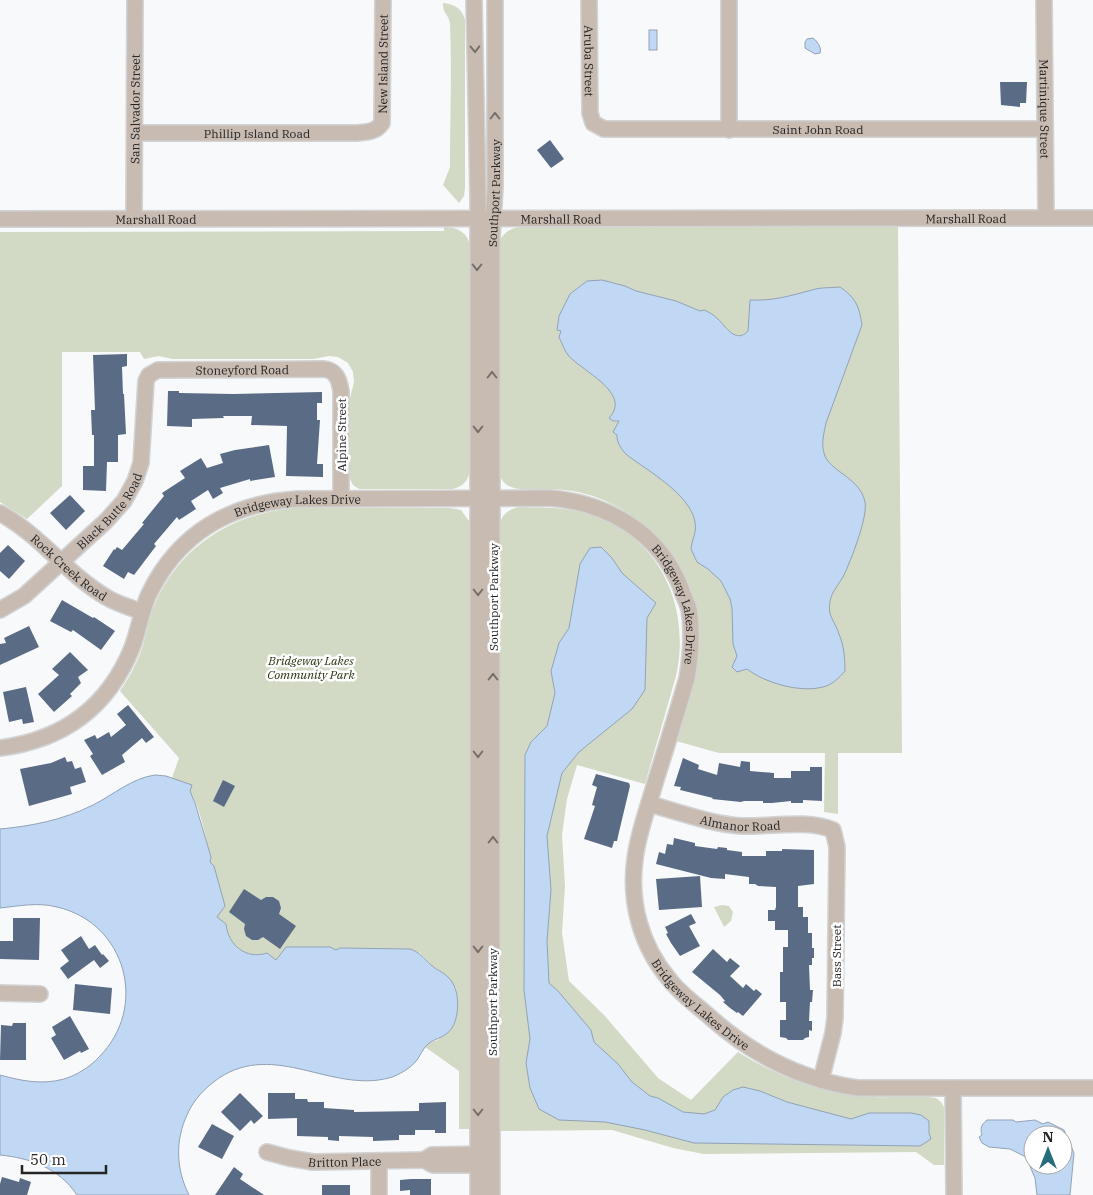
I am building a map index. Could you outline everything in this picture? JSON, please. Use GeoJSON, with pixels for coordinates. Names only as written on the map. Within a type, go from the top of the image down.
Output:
{"type":"FeatureCollection","features":[{"type":"Feature","properties":{"kind":"street","name":"San Salvador Street"},"geometry":{"type":"LineString","coordinates":[[134,218],[135,0]]}},
{"type":"Feature","properties":{"kind":"street","name":"New Island Street"},"geometry":{"type":"LineString","coordinates":[[378,129],[382,122],[383,0]]}},
{"type":"Feature","properties":{"kind":"street","name":"Southport Parkway"},"geometry":{"type":"LineString","coordinates":[[474,0],[477,218],[485,498]]}},
{"type":"Feature","properties":{"kind":"street","name":"Southport Parkway"},"geometry":{"type":"LineString","coordinates":[[478,1195],[485,1160],[485,498],[492,218],[495,187],[495,0]]}},
{"type":"Feature","properties":{"kind":"street","name":"Aruba Street"},"geometry":{"type":"LineString","coordinates":[[589,0],[589,106],[593,123]]}},
{"type":"Feature","properties":{"kind":"street"},"geometry":{"type":"LineString","coordinates":[[729,0],[729,130]]}},
{"type":"Feature","properties":{"kind":"street","name":"Martinique Street"},"geometry":{"type":"LineString","coordinates":[[1044,0],[1046,218]]}},
{"type":"Feature","properties":{"kind":"street","name":"Saint John Road"},"geometry":{"type":"LineString","coordinates":[[593,123],[604,129],[611,130],[1044,129]]}},
{"type":"Feature","properties":{"kind":"street","name":"Phillip Island Road"},"geometry":{"type":"LineString","coordinates":[[135,133],[356,133],[371,132],[378,129]]}},
{"type":"Feature","properties":{"kind":"street","name":"Marshall Road"},"geometry":{"type":"LineString","coordinates":[[0,219],[1093,218]]}},
{"type":"Feature","properties":{"kind":"street","name":"Stoneyford Road"},"geometry":{"type":"LineString","coordinates":[[149,375],[163,369],[323,369],[331,370],[336,374]]}},
{"type":"Feature","properties":{"kind":"street","name":"Alpine Street"},"geometry":{"type":"LineString","coordinates":[[336,374],[341,390],[341,498]]}},
{"type":"Feature","properties":{"kind":"street","name":"Black Butte Road"},"geometry":{"type":"LineString","coordinates":[[0,610],[24,596],[106,521],[124,501],[135,481],[141,463],[146,384],[149,375]]}},
{"type":"Feature","properties":{"kind":"street","name":"Bridgeway Lakes Drive"},"geometry":{"type":"LineString","coordinates":[[0,748],[32,742],[49,736],[66,727],[97,705],[118,676],[132,648],[142,612],[151,590],[175,554],[188,541],[213,522],[251,506],[273,500],[485,498],[570,500],[601,508],[627,523],[650,541],[667,560],[688,608],[691,658],[687,678],[637,846],[633,878],[634,898],[644,940],[669,980],[732,1036],[778,1064],[840,1085],[858,1088],[1093,1088]]}},
{"type":"Feature","properties":{"kind":"street","name":"Rock Creek Road"},"geometry":{"type":"LineString","coordinates":[[0,513],[26,530],[61,562],[107,597],[142,612]]}},
{"type":"Feature","properties":{"kind":"street","name":"Almanor Road"},"geometry":{"type":"LineString","coordinates":[[649,804],[720,823],[741,826],[815,825],[833,830]]}},
{"type":"Feature","properties":{"kind":"street","name":"Bass Street"},"geometry":{"type":"LineString","coordinates":[[821,1080],[835,1018],[837,847],[833,830]]}},
{"type":"Feature","properties":{"kind":"street"},"geometry":{"type":"LineString","coordinates":[[0,993],[40,994]]}},
{"type":"Feature","properties":{"kind":"street"},"geometry":{"type":"LineString","coordinates":[[953,1088],[954,1195]]}},
{"type":"Feature","properties":{"kind":"street","name":"Britton Place"},"geometry":{"type":"LineString","coordinates":[[267,1152],[314,1162],[424,1160],[432,1155],[485,1160]]}},
{"type":"Feature","properties":{"kind":"street"},"geometry":{"type":"LineString","coordinates":[[379,1160],[379,1195]]}},
{"type":"Feature","properties":{"kind":"street","name":"Southport Parkway"},"geometry":{"type":"LineString","coordinates":[[485,1160],[492,1195]]}},
{"type":"Feature","properties":{"kind":"green space"},"geometry":{"type":"Polygon","coordinates":[[[443,3],[457,7],[462,12],[465,20],[465,188],[464,196],[459,203],[443,185],[450,167],[451,78],[450,24],[443,3]]]}},
{"type":"Feature","properties":{"kind":"green space"},"geometry":{"type":"Polygon","coordinates":[[[444,227],[454,228],[465,234],[470,246],[470,469],[467,480],[459,487],[452,489],[359,489],[353,485],[350,479],[350,398],[354,382],[353,372],[348,363],[338,357],[329,356],[313,359],[172,359],[159,356],[144,359],[140,352],[62,352],[62,486],[27,519],[0,502],[0,232],[444,231],[444,227]]]}},
{"type":"Feature","properties":{"kind":"green space"},"geometry":{"type":"Polygon","coordinates":[[[520,227],[898,227],[902,753],[838,753],[838,814],[824,812],[825,753],[719,753],[676,741],[695,673],[699,649],[699,622],[693,596],[683,572],[669,550],[651,531],[630,514],[607,502],[582,493],[554,489],[517,489],[504,483],[501,478],[499,473],[499,244],[507,232],[520,227]]]}},
{"type":"Feature","properties":{"kind":"green space"},"geometry":{"type":"Polygon","coordinates":[[[520,507],[561,509],[585,513],[611,523],[632,537],[650,555],[664,575],[673,598],[679,623],[680,649],[676,676],[645,784],[577,765],[567,799],[562,835],[565,886],[562,933],[569,981],[604,1015],[658,1078],[691,1100],[738,1052],[770,1070],[804,1084],[838,1093],[856,1096],[921,1096],[936,1098],[944,1107],[944,1165],[934,1165],[916,1152],[704,1154],[673,1148],[612,1130],[500,1131],[499,529],[505,514],[511,509],[520,507]]]}},
{"type":"Feature","properties":{"kind":"green space","name":"Bridgeway Lakes Community Park"},"geometry":{"type":"Polygon","coordinates":[[[294,508],[450,508],[461,510],[469,521],[471,1129],[459,1129],[459,1071],[425,1047],[429,1043],[438,1040],[457,1013],[456,989],[454,985],[420,953],[410,949],[340,948],[336,951],[330,947],[276,960],[263,955],[241,951],[233,944],[228,936],[226,924],[217,917],[212,865],[209,861],[211,857],[197,807],[188,790],[172,778],[179,758],[120,691],[140,654],[154,606],[178,566],[193,550],[210,537],[249,517],[271,511],[294,508]]]}},
{"type":"Feature","properties":{"kind":"green space"},"geometry":{"type":"Polygon","coordinates":[[[729,906],[733,912],[731,921],[724,927],[714,907],[729,906]]]}},
{"type":"Feature","properties":{"kind":"water"},"geometry":{"type":"Polygon","coordinates":[[[649,30],[657,30],[657,50],[649,50],[649,30]]]}},
{"type":"Feature","properties":{"kind":"water"},"geometry":{"type":"Polygon","coordinates":[[[813,38],[819,45],[820,53],[815,54],[805,48],[807,39],[813,38]]]}},
{"type":"Feature","properties":{"kind":"water"},"geometry":{"type":"Polygon","coordinates":[[[602,280],[676,301],[700,311],[704,310],[715,316],[731,333],[739,336],[744,335],[748,331],[750,300],[774,299],[819,288],[840,287],[856,303],[862,325],[826,423],[823,446],[824,453],[831,465],[851,480],[862,493],[865,509],[862,528],[851,559],[834,591],[829,607],[842,643],[845,671],[829,685],[814,689],[783,686],[763,679],[747,669],[737,672],[732,667],[737,656],[733,644],[730,599],[721,581],[697,562],[691,549],[695,532],[692,512],[667,484],[623,451],[618,443],[617,435],[613,432],[619,421],[613,421],[609,418],[615,409],[610,391],[568,355],[559,337],[561,331],[557,330],[559,316],[570,294],[587,281],[602,280]]]}},
{"type":"Feature","properties":{"kind":"water"},"geometry":{"type":"Polygon","coordinates":[[[601,547],[612,558],[622,573],[656,603],[647,618],[645,690],[632,709],[579,752],[562,773],[547,836],[551,890],[547,941],[549,983],[591,1030],[594,1042],[618,1064],[632,1082],[650,1096],[658,1098],[683,1112],[704,1114],[715,1110],[723,1097],[733,1090],[743,1087],[760,1091],[787,1102],[851,1119],[869,1113],[911,1113],[921,1115],[929,1121],[931,1139],[920,1146],[694,1143],[605,1122],[559,1120],[539,1109],[530,1088],[526,1063],[530,1039],[524,990],[525,755],[531,742],[547,726],[555,693],[551,671],[559,643],[569,628],[580,564],[590,548],[601,547]]]}},
{"type":"Feature","properties":{"kind":"water"},"geometry":{"type":"Polygon","coordinates":[[[155,775],[166,776],[192,785],[190,791],[211,857],[210,862],[214,866],[225,906],[217,917],[226,924],[230,938],[239,949],[259,955],[267,953],[276,960],[286,947],[330,947],[336,950],[340,948],[413,950],[447,976],[453,983],[458,1002],[455,1023],[449,1032],[428,1044],[417,1060],[408,1068],[389,1078],[367,1081],[346,1079],[282,1066],[261,1064],[240,1068],[219,1078],[205,1090],[193,1104],[187,1115],[180,1135],[179,1165],[189,1195],[77,1195],[53,1171],[33,1162],[0,1155],[0,1075],[32,1082],[48,1082],[74,1075],[92,1064],[114,1037],[123,1015],[126,992],[123,969],[114,948],[100,930],[81,916],[57,907],[43,905],[0,908],[0,829],[36,824],[70,815],[93,805],[131,783],[155,775]]]}},
{"type":"Feature","properties":{"kind":"water"},"geometry":{"type":"Polygon","coordinates":[[[987,1120],[1013,1120],[1016,1122],[1035,1120],[1043,1124],[1048,1122],[1054,1125],[1023,1125],[1023,1156],[1010,1149],[989,1147],[982,1143],[979,1137],[982,1135],[982,1127],[987,1120]]]}},
{"type":"Feature","properties":{"kind":"water"},"geometry":{"type":"Polygon","coordinates":[[[1034,1175],[1072,1175],[1070,1195],[1037,1195],[1034,1175]]]}},
{"type":"Feature","properties":{"kind":"building"},"geometry":{"type":"Polygon","coordinates":[[[1000,82],[1027,82],[1026,103],[1020,103],[1020,107],[1001,105],[1000,82]]]}},
{"type":"Feature","properties":{"kind":"building"},"geometry":{"type":"Polygon","coordinates":[[[550,140],[564,159],[551,168],[537,150],[550,140]]]}},
{"type":"Feature","properties":{"kind":"building"},"geometry":{"type":"Polygon","coordinates":[[[127,354],[127,366],[122,367],[126,434],[118,435],[118,462],[107,462],[106,491],[83,490],[83,466],[94,466],[94,435],[92,435],[91,410],[95,410],[93,355],[127,354]]]}},
{"type":"Feature","properties":{"kind":"building"},"geometry":{"type":"Polygon","coordinates":[[[168,391],[233,394],[322,392],[322,403],[317,403],[317,420],[320,420],[317,464],[323,464],[323,477],[286,476],[287,426],[251,425],[252,416],[223,416],[224,418],[192,419],[192,427],[167,426],[168,391]]]}},
{"type":"Feature","properties":{"kind":"building"},"geometry":{"type":"Polygon","coordinates":[[[269,445],[275,477],[250,481],[250,479],[220,488],[223,493],[213,499],[208,490],[191,501],[196,509],[179,520],[177,517],[154,544],[156,546],[134,575],[128,572],[124,579],[103,566],[114,549],[117,547],[122,550],[144,524],[142,523],[164,496],[162,493],[185,478],[180,471],[201,458],[207,468],[223,463],[220,454],[269,445]]]}},
{"type":"Feature","properties":{"kind":"building"},"geometry":{"type":"Polygon","coordinates":[[[70,495],[85,511],[66,530],[50,513],[70,495]]]}},
{"type":"Feature","properties":{"kind":"building"},"geometry":{"type":"Polygon","coordinates":[[[8,545],[25,561],[9,579],[0,571],[0,553],[8,545]]]}},
{"type":"Feature","properties":{"kind":"building"},"geometry":{"type":"Polygon","coordinates":[[[62,600],[115,631],[101,650],[73,630],[71,632],[50,621],[62,600]]]}},
{"type":"Feature","properties":{"kind":"building"},"geometry":{"type":"Polygon","coordinates":[[[29,626],[39,647],[0,665],[0,644],[6,643],[4,638],[29,626]]]}},
{"type":"Feature","properties":{"kind":"building"},"geometry":{"type":"Polygon","coordinates":[[[70,652],[88,670],[78,677],[81,683],[70,694],[72,696],[54,712],[38,694],[59,675],[52,669],[70,652]]]}},
{"type":"Feature","properties":{"kind":"building"},"geometry":{"type":"Polygon","coordinates":[[[26,687],[34,722],[23,724],[22,719],[9,722],[3,692],[26,687]]]}},
{"type":"Feature","properties":{"kind":"building"},"geometry":{"type":"Polygon","coordinates":[[[128,705],[154,737],[146,743],[142,738],[122,755],[125,762],[102,775],[90,756],[93,754],[84,740],[95,735],[97,739],[109,732],[111,737],[126,725],[117,714],[128,705]]]}},
{"type":"Feature","properties":{"kind":"building"},"geometry":{"type":"Polygon","coordinates":[[[65,757],[67,762],[72,761],[75,769],[81,767],[86,782],[70,787],[72,794],[29,806],[20,769],[51,763],[65,757]]]}},
{"type":"Feature","properties":{"kind":"building"},"geometry":{"type":"Polygon","coordinates":[[[683,758],[699,765],[698,769],[717,775],[719,763],[740,767],[741,761],[750,762],[750,771],[774,773],[774,778],[791,778],[791,771],[810,771],[810,767],[822,767],[822,801],[803,800],[803,803],[791,803],[791,801],[772,803],[763,803],[763,801],[741,802],[712,799],[680,790],[681,787],[674,786],[683,758]]]}},
{"type":"Feature","properties":{"kind":"building"},"geometry":{"type":"Polygon","coordinates":[[[596,774],[629,783],[630,786],[617,841],[614,841],[612,848],[584,839],[595,806],[592,805],[597,787],[592,785],[596,774]]]}},
{"type":"Feature","properties":{"kind":"building"},"geometry":{"type":"Polygon","coordinates":[[[223,780],[235,786],[224,807],[213,801],[223,780]]]}},
{"type":"Feature","properties":{"kind":"building"},"geometry":{"type":"Polygon","coordinates":[[[674,838],[695,843],[695,846],[717,849],[718,847],[727,848],[727,850],[742,852],[742,856],[766,856],[766,851],[782,851],[782,849],[814,850],[814,884],[798,886],[798,907],[803,907],[803,917],[808,917],[808,933],[812,933],[812,948],[814,948],[812,965],[809,965],[810,990],[813,990],[809,1021],[812,1021],[812,1031],[809,1030],[809,1037],[803,1040],[788,1040],[780,1037],[780,1020],[786,1020],[786,1002],[780,1002],[780,972],[783,972],[783,947],[788,947],[788,930],[775,930],[775,921],[768,921],[768,910],[775,910],[776,907],[776,887],[749,884],[749,877],[725,874],[725,879],[711,878],[656,864],[659,852],[665,854],[667,844],[673,845],[674,838]]]}},
{"type":"Feature","properties":{"kind":"building"},"geometry":{"type":"Polygon","coordinates":[[[700,876],[702,907],[659,910],[656,879],[700,876]]]}},
{"type":"Feature","properties":{"kind":"building"},"geometry":{"type":"Polygon","coordinates":[[[244,889],[261,900],[266,897],[273,897],[279,901],[281,908],[279,914],[296,926],[280,949],[263,937],[258,940],[252,940],[246,936],[245,924],[229,912],[244,889]]]}},
{"type":"Feature","properties":{"kind":"building"},"geometry":{"type":"Polygon","coordinates":[[[691,914],[696,923],[689,926],[700,946],[680,956],[666,934],[668,933],[665,927],[691,914]]]}},
{"type":"Feature","properties":{"kind":"building"},"geometry":{"type":"Polygon","coordinates":[[[13,918],[40,918],[39,960],[0,959],[0,941],[13,941],[13,918]]]}},
{"type":"Feature","properties":{"kind":"building"},"geometry":{"type":"Polygon","coordinates":[[[81,936],[89,949],[95,945],[109,961],[100,968],[94,960],[68,979],[60,968],[69,961],[61,950],[81,936]]]}},
{"type":"Feature","properties":{"kind":"building"},"geometry":{"type":"Polygon","coordinates":[[[713,949],[727,962],[730,958],[740,966],[730,976],[743,988],[746,984],[754,991],[756,989],[762,994],[743,1016],[723,1002],[725,1001],[720,995],[692,972],[713,949]]]}},
{"type":"Feature","properties":{"kind":"building"},"geometry":{"type":"Polygon","coordinates":[[[75,984],[112,988],[110,1014],[73,1010],[75,984]]]}},
{"type":"Feature","properties":{"kind":"building"},"geometry":{"type":"Polygon","coordinates":[[[70,1016],[89,1049],[81,1053],[80,1051],[64,1060],[51,1038],[56,1035],[52,1027],[70,1016]]]}},
{"type":"Feature","properties":{"kind":"building"},"geometry":{"type":"Polygon","coordinates":[[[13,1023],[26,1023],[26,1060],[0,1060],[1,1025],[12,1026],[13,1023]]]}},
{"type":"Feature","properties":{"kind":"building"},"geometry":{"type":"Polygon","coordinates":[[[240,1093],[263,1116],[254,1124],[251,1120],[240,1131],[221,1112],[240,1093]]]}},
{"type":"Feature","properties":{"kind":"building"},"geometry":{"type":"Polygon","coordinates":[[[268,1093],[295,1093],[295,1099],[307,1099],[308,1102],[324,1102],[324,1108],[354,1110],[354,1112],[419,1111],[419,1103],[446,1102],[446,1133],[435,1133],[435,1130],[415,1130],[415,1135],[399,1135],[399,1140],[373,1141],[373,1137],[339,1136],[339,1141],[328,1140],[328,1137],[297,1136],[297,1118],[268,1119],[268,1093]]]}},
{"type":"Feature","properties":{"kind":"building"},"geometry":{"type":"Polygon","coordinates":[[[212,1124],[234,1136],[222,1159],[198,1147],[212,1124]]]}},
{"type":"Feature","properties":{"kind":"building"},"geometry":{"type":"Polygon","coordinates":[[[234,1167],[243,1174],[240,1179],[264,1195],[215,1195],[234,1167]]]}},
{"type":"Feature","properties":{"kind":"building"},"geometry":{"type":"Polygon","coordinates":[[[2,1177],[19,1182],[20,1178],[31,1182],[27,1195],[0,1195],[2,1177]]]}},
{"type":"Feature","properties":{"kind":"building"},"geometry":{"type":"Polygon","coordinates":[[[431,1179],[431,1195],[410,1195],[410,1190],[400,1191],[400,1180],[431,1179]]]}},
{"type":"Feature","properties":{"kind":"building"},"geometry":{"type":"Polygon","coordinates":[[[322,1185],[350,1185],[350,1195],[322,1195],[322,1185]]]}}]}
